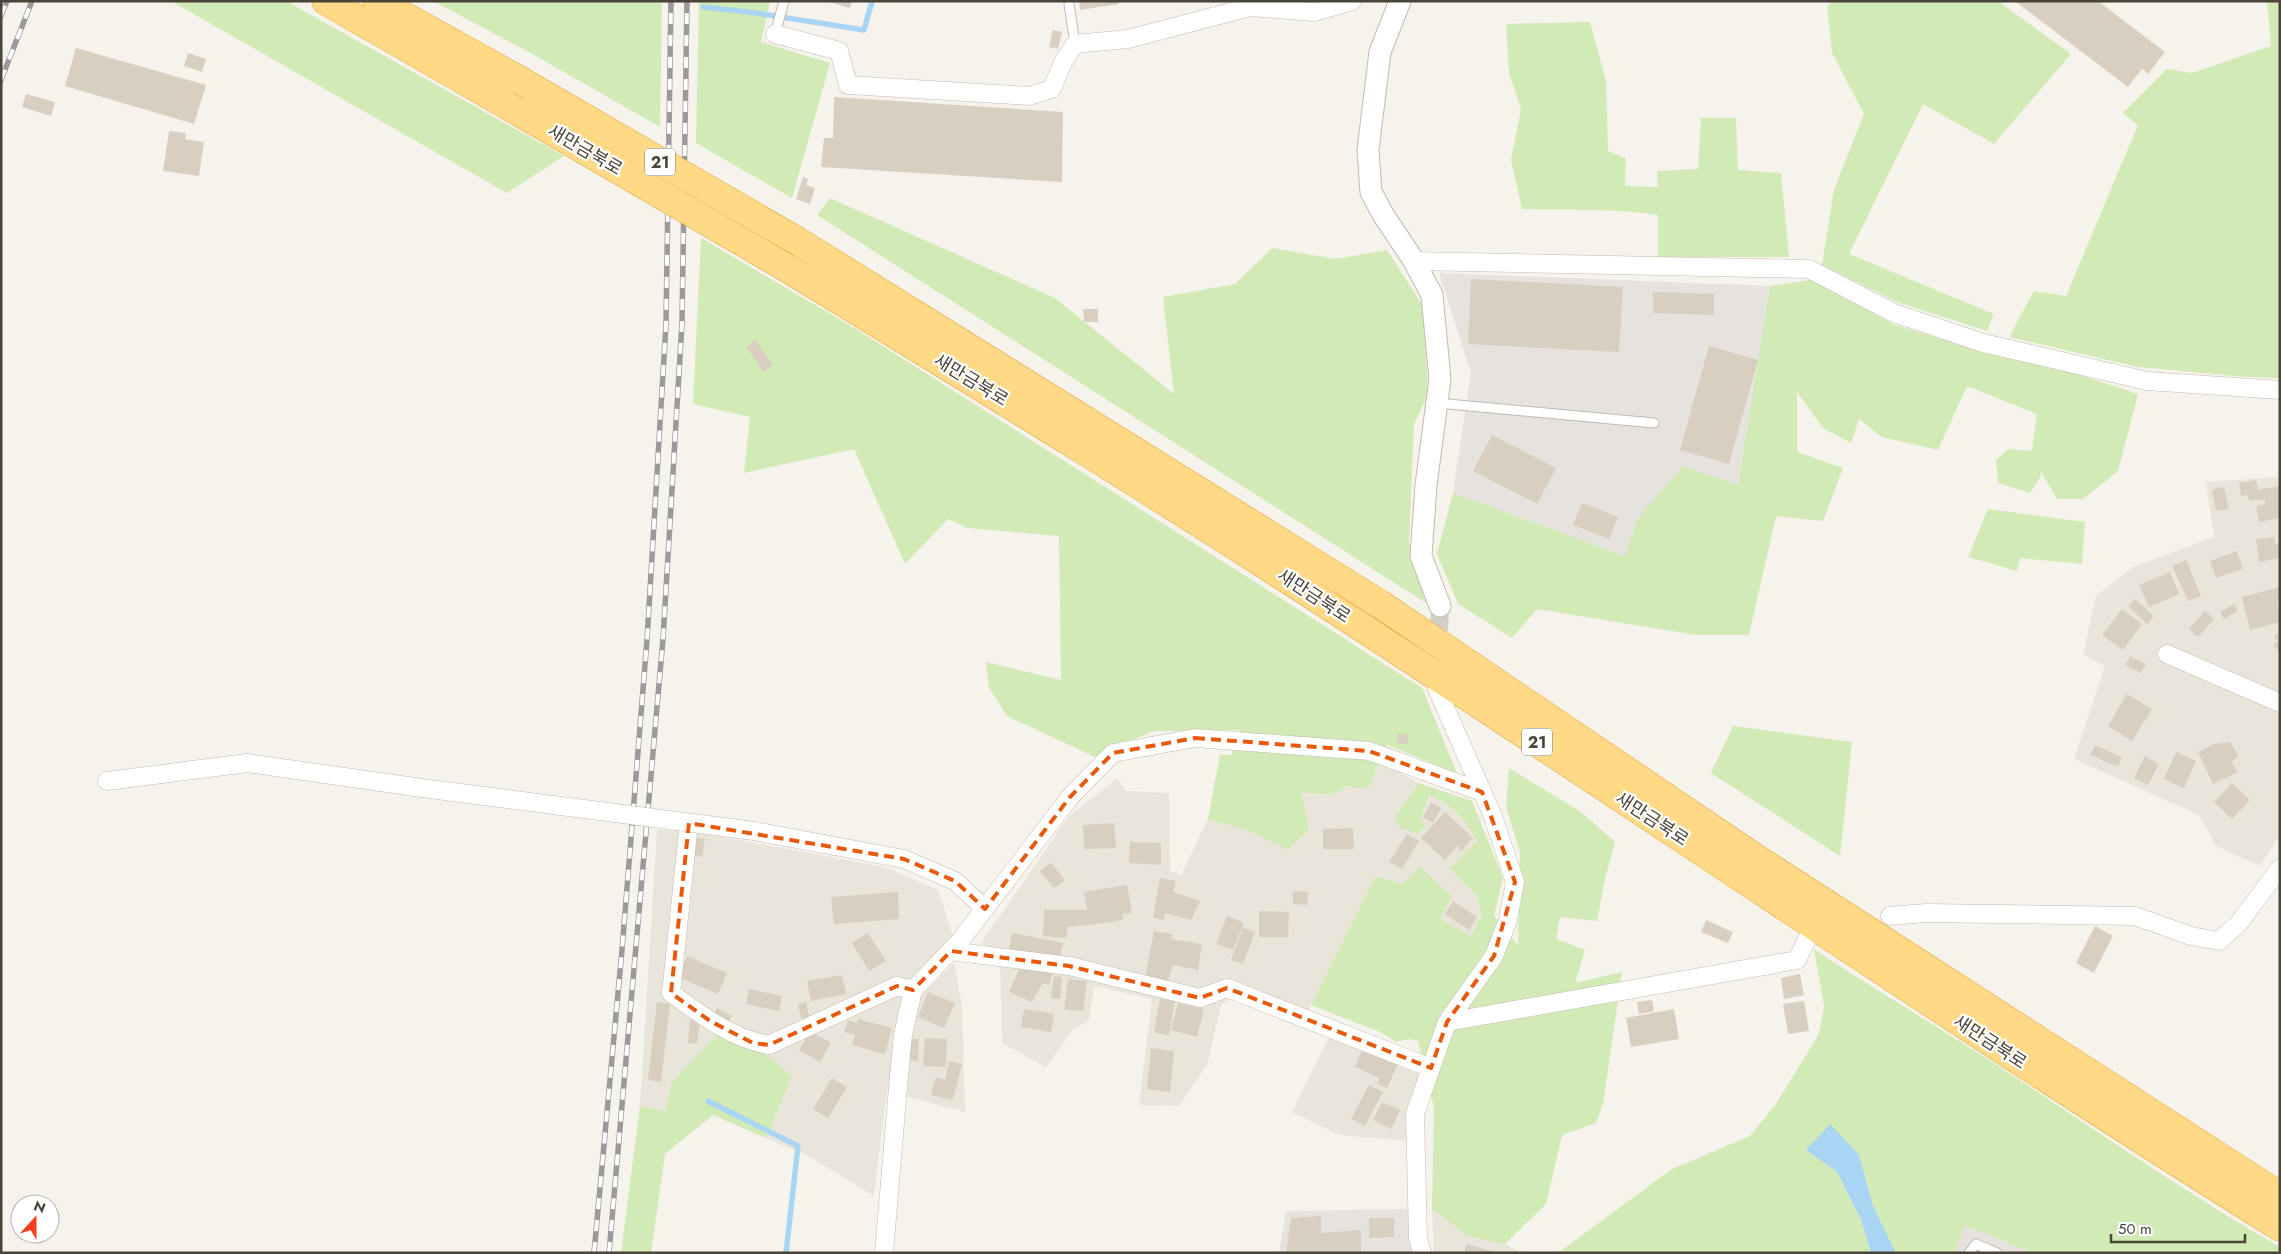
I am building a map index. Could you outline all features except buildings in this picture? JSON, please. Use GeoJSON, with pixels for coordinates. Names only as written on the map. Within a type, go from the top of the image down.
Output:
{"type":"FeatureCollection","features":[{"type":"Feature","properties":{"kind":"highway","name":"새만금북로"},"geometry":{"type":"LineString","coordinates":[[326,1],[787,268],[1088,452],[1367,630],[2125,1131],[2280,1227]]}},
{"type":"Feature","properties":{"kind":"highway","name":"새만금북로"},"geometry":{"type":"LineString","coordinates":[[376,1],[521,81],[799,242],[1380,604],[1757,859],[2280,1196]]}},
{"type":"Feature","properties":{"kind":"street"},"geometry":{"type":"LineString","coordinates":[[776,29],[839,51],[848,85],[1029,96],[1052,89],[1063,62],[1075,44],[1128,39],[1250,7],[1314,12],[1352,1]]}},
{"type":"Feature","properties":{"kind":"street"},"geometry":{"type":"LineString","coordinates":[[1400,1],[1380,52],[1368,150],[1371,192],[1384,216],[1414,261],[1432,295],[1440,379],[1426,485],[1421,556],[1440,606]]}},
{"type":"Feature","properties":{"kind":"street"},"geometry":{"type":"LineString","coordinates":[[1414,261],[1810,270],[1894,313],[1983,343],[2147,381],[2280,390]]}},
{"type":"Feature","properties":{"kind":"street"},"geometry":{"type":"LineString","coordinates":[[2167,654],[2280,703]]}},
{"type":"Feature","properties":{"kind":"street"},"geometry":{"type":"LineString","coordinates":[[1418,1252],[1415,1114],[1447,1022],[1494,956],[1508,920],[1515,882],[1482,792],[1437,689]]}},
{"type":"Feature","properties":{"kind":"street"},"geometry":{"type":"LineString","coordinates":[[884,1253],[902,1044],[913,990],[951,951],[985,910],[1070,797],[1113,753],[1195,738],[1369,751],[1482,792]]}},
{"type":"Feature","properties":{"kind":"street"},"geometry":{"type":"LineString","coordinates":[[107,780],[247,763],[422,788],[754,831],[904,859],[955,880],[985,910]]}},
{"type":"Feature","properties":{"kind":"street"},"geometry":{"type":"LineString","coordinates":[[689,822],[670,993],[710,1021],[753,1043],[769,1045],[897,986],[913,990]]}},
{"type":"Feature","properties":{"kind":"street"},"geometry":{"type":"LineString","coordinates":[[1890,916],[1926,913],[2135,916],[2191,936],[2220,941],[2239,923],[2280,868]]}},
{"type":"Feature","properties":{"kind":"street"},"geometry":{"type":"LineString","coordinates":[[1447,1022],[1797,960],[1807,939]]}},
{"type":"Feature","properties":{"kind":"street"},"geometry":{"type":"LineString","coordinates":[[951,951],[1069,966],[1200,998],[1227,988],[1431,1068]]}},
{"type":"Feature","properties":{"kind":"lane"},"geometry":{"type":"LineString","coordinates":[[1069,4],[1075,44]]}},
{"type":"Feature","properties":{"kind":"lane"},"geometry":{"type":"LineString","coordinates":[[776,29],[783,5]]}},
{"type":"Feature","properties":{"kind":"lane"},"geometry":{"type":"LineString","coordinates":[[1437,403],[1654,423]]}},
{"type":"Feature","properties":{"kind":"lane"},"geometry":{"type":"LineString","coordinates":[[1969,1253],[1976,1244],[1997,1253]]}},
{"type":"Feature","properties":{"kind":"highlighted area"},"geometry":{"type":"Polygon","coordinates":[[[1195,738],[1369,751],[1482,792],[1515,882],[1494,956],[1447,1022],[1431,1068],[1227,988],[1200,998],[1069,966],[951,951],[913,990],[897,986],[769,1045],[753,1043],[710,1021],[671,993],[689,823],[904,859],[955,881],[985,909],[1070,797],[1113,753],[1195,738]]]}},
{"type":"Feature","properties":{"kind":"shaded area"},"geometry":{"type":"Polygon","coordinates":[[[1439,273],[1770,286],[1738,485],[1637,520],[1625,556],[1453,493],[1471,373],[1439,273]]]}},
{"type":"Feature","properties":{"kind":"shaded area"},"geometry":{"type":"Polygon","coordinates":[[[2280,477],[2280,835],[2260,866],[2216,846],[2199,815],[2074,759],[2105,666],[2083,654],[2096,596],[2133,567],[2214,537],[2206,482],[2280,477]]]}},
{"type":"Feature","properties":{"kind":"shaded area"},"geometry":{"type":"Polygon","coordinates":[[[1380,762],[1419,783],[1394,818],[1427,824],[1420,820],[1429,796],[1438,799],[1467,822],[1477,841],[1450,869],[1476,893],[1482,914],[1471,938],[1440,918],[1420,867],[1402,884],[1375,876],[1301,1025],[1232,998],[1221,1005],[1207,1065],[1179,1106],[1139,1105],[1152,999],[1094,986],[1089,1021],[1074,1028],[1046,1067],[1002,1043],[1000,954],[981,943],[1069,816],[1117,778],[1126,791],[1169,793],[1170,871],[1181,875],[1208,819],[1247,830],[1288,850],[1309,829],[1301,791],[1331,795],[1347,786],[1368,788],[1380,762]]]}},
{"type":"Feature","properties":{"kind":"shaded area"},"geometry":{"type":"Polygon","coordinates":[[[657,830],[695,832],[885,867],[938,890],[953,936],[910,980],[886,1096],[874,1196],[812,1158],[766,1138],[792,1077],[671,1083],[666,1111],[640,1106],[657,830]]]}},
{"type":"Feature","properties":{"kind":"shaded area"},"geometry":{"type":"Polygon","coordinates":[[[954,963],[962,1006],[965,1112],[903,1095],[915,1001],[954,963]]]}},
{"type":"Feature","properties":{"kind":"shaded area"},"geometry":{"type":"Polygon","coordinates":[[[1330,1035],[1420,1070],[1407,1141],[1339,1135],[1292,1112],[1330,1035]]]}},
{"type":"Feature","properties":{"kind":"shaded area"},"geometry":{"type":"Polygon","coordinates":[[[1409,1209],[1417,1253],[1279,1253],[1286,1211],[1409,1209]]]}},
{"type":"Feature","properties":{"kind":"shaded area"},"geometry":{"type":"Polygon","coordinates":[[[1432,1209],[1468,1236],[1505,1244],[1523,1253],[1434,1253],[1432,1209]]]}},
{"type":"Feature","properties":{"kind":"shaded area"},"geometry":{"type":"Polygon","coordinates":[[[1964,1226],[2034,1253],[1954,1253],[1964,1226]]]}},
{"type":"Feature","properties":{"kind":"green space"},"geometry":{"type":"Polygon","coordinates":[[[171,1],[286,1],[564,156],[507,193],[171,1]]]}},
{"type":"Feature","properties":{"kind":"green space"},"geometry":{"type":"Polygon","coordinates":[[[433,1],[662,1],[660,127],[527,51],[433,1]]]}},
{"type":"Feature","properties":{"kind":"green space"},"geometry":{"type":"Polygon","coordinates":[[[699,1],[770,1],[761,42],[830,63],[792,198],[696,143],[699,1]]]}},
{"type":"Feature","properties":{"kind":"green space"},"geometry":{"type":"Polygon","coordinates":[[[1833,1],[1998,1],[2071,54],[1994,144],[1923,104],[1849,254],[1994,314],[1987,331],[1897,302],[1822,265],[1834,190],[1864,114],[1832,53],[1827,6],[1833,1]]]}},
{"type":"Feature","properties":{"kind":"green space"},"geometry":{"type":"Polygon","coordinates":[[[2267,1],[2280,1],[2280,378],[2245,377],[2138,367],[2009,337],[2034,291],[2066,296],[2138,125],[2123,113],[2167,69],[2192,73],[2271,46],[2267,1]]]}},
{"type":"Feature","properties":{"kind":"green space"},"geometry":{"type":"Polygon","coordinates":[[[1590,22],[1606,81],[1608,151],[1626,159],[1625,186],[1658,187],[1657,171],[1698,169],[1701,118],[1736,118],[1738,170],[1781,173],[1789,257],[1658,257],[1658,215],[1607,211],[1522,209],[1511,160],[1521,109],[1509,73],[1506,24],[1590,22]]]}},
{"type":"Feature","properties":{"kind":"green space"},"geometry":{"type":"Polygon","coordinates":[[[830,198],[1055,298],[1174,394],[1163,297],[1235,284],[1272,248],[1335,259],[1387,250],[1423,306],[1428,394],[1414,424],[1409,542],[1426,603],[817,215],[830,198]]]}},
{"type":"Feature","properties":{"kind":"green space"},"geometry":{"type":"Polygon","coordinates":[[[701,238],[856,329],[1422,688],[1457,773],[1387,745],[1368,789],[1347,786],[1331,795],[1301,792],[1309,829],[1288,850],[1247,830],[1208,819],[1220,755],[1231,755],[1240,730],[1153,731],[1095,757],[1007,716],[989,688],[986,662],[1061,680],[1059,536],[968,528],[948,519],[905,564],[854,449],[744,473],[750,417],[693,404],[701,238]]]}},
{"type":"Feature","properties":{"kind":"green space"},"geometry":{"type":"Polygon","coordinates":[[[1810,280],[1895,325],[1990,354],[2067,371],[2138,394],[2118,471],[2083,499],[2057,499],[2040,470],[2041,476],[2030,493],[1998,483],[1996,460],[2008,449],[2032,451],[2037,414],[1967,386],[1938,450],[1882,437],[1859,419],[1851,443],[1823,428],[1797,392],[1797,452],[1843,468],[1823,521],[1776,516],[1749,635],[1696,635],[1537,609],[1512,638],[1458,604],[1437,554],[1453,493],[1625,556],[1637,520],[1683,466],[1738,485],[1770,286],[1810,280]]]}},
{"type":"Feature","properties":{"kind":"green space"},"geometry":{"type":"Polygon","coordinates":[[[1988,509],[2085,522],[2082,564],[2020,558],[2017,571],[1968,557],[1988,509]]]}},
{"type":"Feature","properties":{"kind":"green space"},"geometry":{"type":"Polygon","coordinates":[[[1733,726],[1852,742],[1840,856],[1711,773],[1733,726]]]}},
{"type":"Feature","properties":{"kind":"green space"},"geometry":{"type":"Polygon","coordinates":[[[1509,768],[1581,812],[1615,842],[1605,879],[1597,921],[1560,917],[1556,939],[1585,950],[1575,983],[1622,972],[1603,1104],[1596,1123],[1562,1135],[1546,1204],[1505,1244],[1468,1236],[1432,1209],[1434,1107],[1418,1041],[1408,1039],[1396,1042],[1380,1032],[1311,1005],[1375,876],[1402,884],[1420,867],[1452,896],[1440,918],[1471,937],[1482,914],[1476,894],[1450,869],[1477,841],[1458,814],[1445,803],[1429,796],[1420,820],[1427,824],[1418,834],[1400,828],[1394,818],[1419,783],[1472,801],[1503,878],[1494,916],[1518,945],[1520,852],[1506,807],[1509,768]]]}},
{"type":"Feature","properties":{"kind":"green space"},"geometry":{"type":"Polygon","coordinates":[[[1814,949],[2009,1073],[2177,1184],[2280,1247],[2280,1253],[2034,1253],[1965,1226],[1954,1253],[1896,1253],[1873,1206],[1859,1155],[1806,1150],[1837,1172],[1861,1220],[1871,1253],[1558,1253],[1672,1169],[1750,1136],[1776,1104],[1819,1034],[1824,1006],[1814,949]]]}},
{"type":"Feature","properties":{"kind":"green space"},"geometry":{"type":"Polygon","coordinates":[[[718,1034],[772,1058],[792,1077],[766,1138],[713,1115],[665,1154],[651,1253],[621,1253],[640,1106],[666,1111],[671,1083],[718,1034]]]}},
{"type":"Feature","properties":{"kind":"water"},"geometry":{"type":"Polygon","coordinates":[[[1830,1124],[1859,1155],[1873,1206],[1896,1253],[1871,1253],[1861,1220],[1837,1172],[1806,1150],[1830,1124]]]}},
{"type":"Feature","properties":{"kind":"waterway"},"geometry":{"type":"LineString","coordinates":[[703,7],[756,13],[864,30],[872,1]]}},
{"type":"Feature","properties":{"kind":"waterway"},"geometry":{"type":"LineString","coordinates":[[708,1101],[798,1146],[786,1253]]}},
{"type":"Feature","properties":{"kind":"tunnel"},"geometry":{"type":"LineString","coordinates":[[1437,685],[1440,606]]}},
{"type":"Feature","properties":{"kind":"railway"},"geometry":{"type":"LineString","coordinates":[[1,16],[7,1]]}},
{"type":"Feature","properties":{"kind":"railway"},"geometry":{"type":"LineString","coordinates":[[1,80],[32,1]]}},
{"type":"Feature","properties":{"kind":"railway"},"geometry":{"type":"LineString","coordinates":[[594,1253],[622,950],[647,640],[666,324],[671,1]]}},
{"type":"Feature","properties":{"kind":"railway"},"geometry":{"type":"LineString","coordinates":[[609,1253],[663,639],[682,323],[687,1]]}}]}
